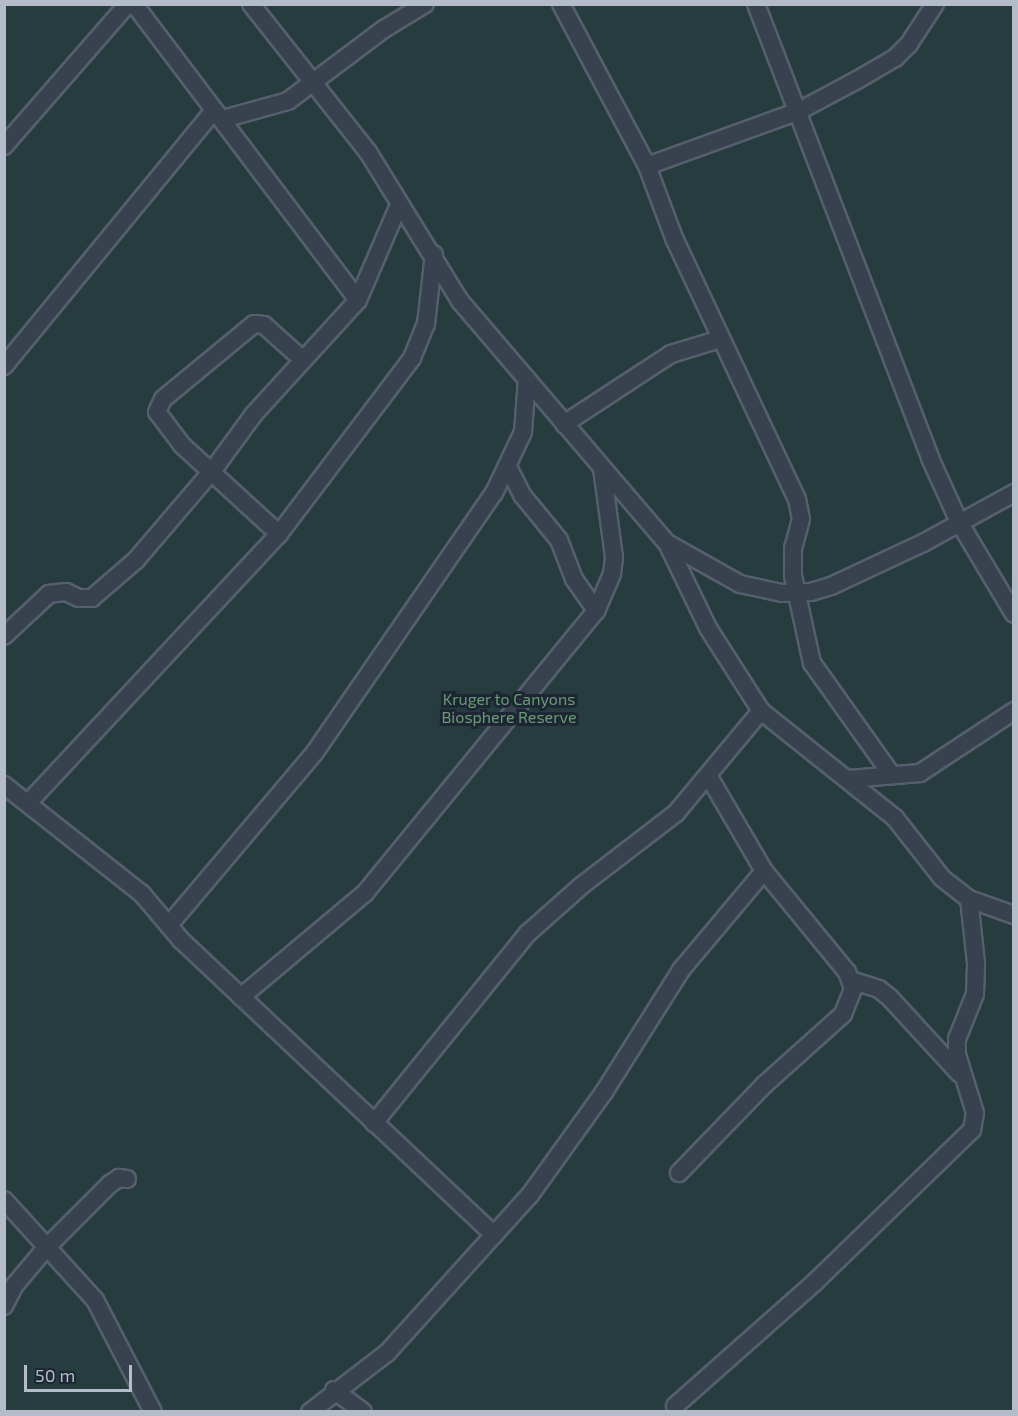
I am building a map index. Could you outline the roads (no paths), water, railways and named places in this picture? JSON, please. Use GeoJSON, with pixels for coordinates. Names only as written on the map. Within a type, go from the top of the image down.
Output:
{"type":"FeatureCollection","features":[{"type":"Feature","properties":{"kind":"street"},"geometry":{"type":"LineString","coordinates":[[4,146],[128,4]]}},
{"type":"Feature","properties":{"kind":"street"},"geometry":{"type":"LineString","coordinates":[[134,4],[358,300]]}},
{"type":"Feature","properties":{"kind":"street"},"geometry":{"type":"LineString","coordinates":[[251,4],[315,82],[368,152],[399,205],[434,254],[460,301],[667,543],[708,628],[761,711],[895,818],[942,878],[969,900],[1014,915]]}},
{"type":"Feature","properties":{"kind":"street"},"geometry":{"type":"LineString","coordinates":[[4,366],[218,115],[288,101],[384,29],[425,4]]}},
{"type":"Feature","properties":{"kind":"street"},"geometry":{"type":"LineString","coordinates":[[561,4],[646,166],[720,339],[798,505],[801,519],[792,562],[796,593],[812,663],[892,775]]}},
{"type":"Feature","properties":{"kind":"street"},"geometry":{"type":"LineString","coordinates":[[756,4],[799,111],[930,458],[959,522],[1014,614]]}},
{"type":"Feature","properties":{"kind":"street"},"geometry":{"type":"LineString","coordinates":[[646,166],[799,111],[895,58],[909,44],[935,4]]}},
{"type":"Feature","properties":{"kind":"street"},"geometry":{"type":"LineString","coordinates":[[4,636],[49,594],[66,591],[86,599],[99,595],[136,560],[213,470],[254,414],[358,300],[399,205]]}},
{"type":"Feature","properties":{"kind":"street"},"geometry":{"type":"LineString","coordinates":[[29,802],[279,534],[422,340],[434,254]]}},
{"type":"Feature","properties":{"kind":"street"},"geometry":{"type":"LineString","coordinates":[[279,534],[213,470],[182,445],[157,416],[163,399],[254,324],[264,325],[303,360]]}},
{"type":"Feature","properties":{"kind":"street"},"geometry":{"type":"LineString","coordinates":[[564,424],[671,354],[720,339]]}},
{"type":"Feature","properties":{"kind":"street"},"geometry":{"type":"LineString","coordinates":[[169,925],[315,752],[365,685],[508,467],[525,421],[527,379]]}},
{"type":"Feature","properties":{"kind":"street"},"geometry":{"type":"LineString","coordinates":[[508,467],[524,496],[558,540],[573,579],[596,611]]}},
{"type":"Feature","properties":{"kind":"street"},"geometry":{"type":"LineString","coordinates":[[241,997],[365,893],[596,611],[612,574],[614,557],[602,468]]}},
{"type":"Feature","properties":{"kind":"street"},"geometry":{"type":"LineString","coordinates":[[667,543],[740,584],[796,593],[831,586],[1014,493]]}},
{"type":"Feature","properties":{"kind":"street"},"geometry":{"type":"LineString","coordinates":[[374,1123],[527,934],[581,886],[676,813],[709,777],[761,711]]}},
{"type":"Feature","properties":{"kind":"street"},"geometry":{"type":"LineString","coordinates":[[849,779],[927,770],[1014,711]]}},
{"type":"Feature","properties":{"kind":"street"},"geometry":{"type":"LineString","coordinates":[[709,777],[764,871],[851,980],[879,989],[890,998],[961,1074]]}},
{"type":"Feature","properties":{"kind":"street"},"geometry":{"type":"LineString","coordinates":[[4,785],[29,802],[142,894],[169,925],[241,997],[494,1235]]}},
{"type":"Feature","properties":{"kind":"street"},"geometry":{"type":"LineString","coordinates":[[310,1412],[334,1390],[387,1353],[494,1235],[573,1137],[681,970],[764,871]]}},
{"type":"Feature","properties":{"kind":"street"},"geometry":{"type":"LineString","coordinates":[[675,1406],[815,1282],[965,1139],[975,1113],[961,1074],[957,1039],[975,994],[976,963],[969,900]]}},
{"type":"Feature","properties":{"kind":"street"},"geometry":{"type":"LineString","coordinates":[[679,1173],[764,1084],[843,1014],[852,999],[851,980]]}},
{"type":"Feature","properties":{"kind":"street"},"geometry":{"type":"LineString","coordinates":[[4,1306],[9,1283],[110,1184],[119,1178],[127,1179]]}},
{"type":"Feature","properties":{"kind":"street"},"geometry":{"type":"LineString","coordinates":[[4,1200],[95,1300],[153,1412]]}},
{"type":"Feature","properties":{"kind":"street"},"geometry":{"type":"LineString","coordinates":[[334,1390],[363,1412]]}},
{"type":"Feature","properties":{"kind":"park label","name":"Kruger to Canyons Biosphere Reserve"},"geometry":{"type":"Point","coordinates":[509,708]}}]}
